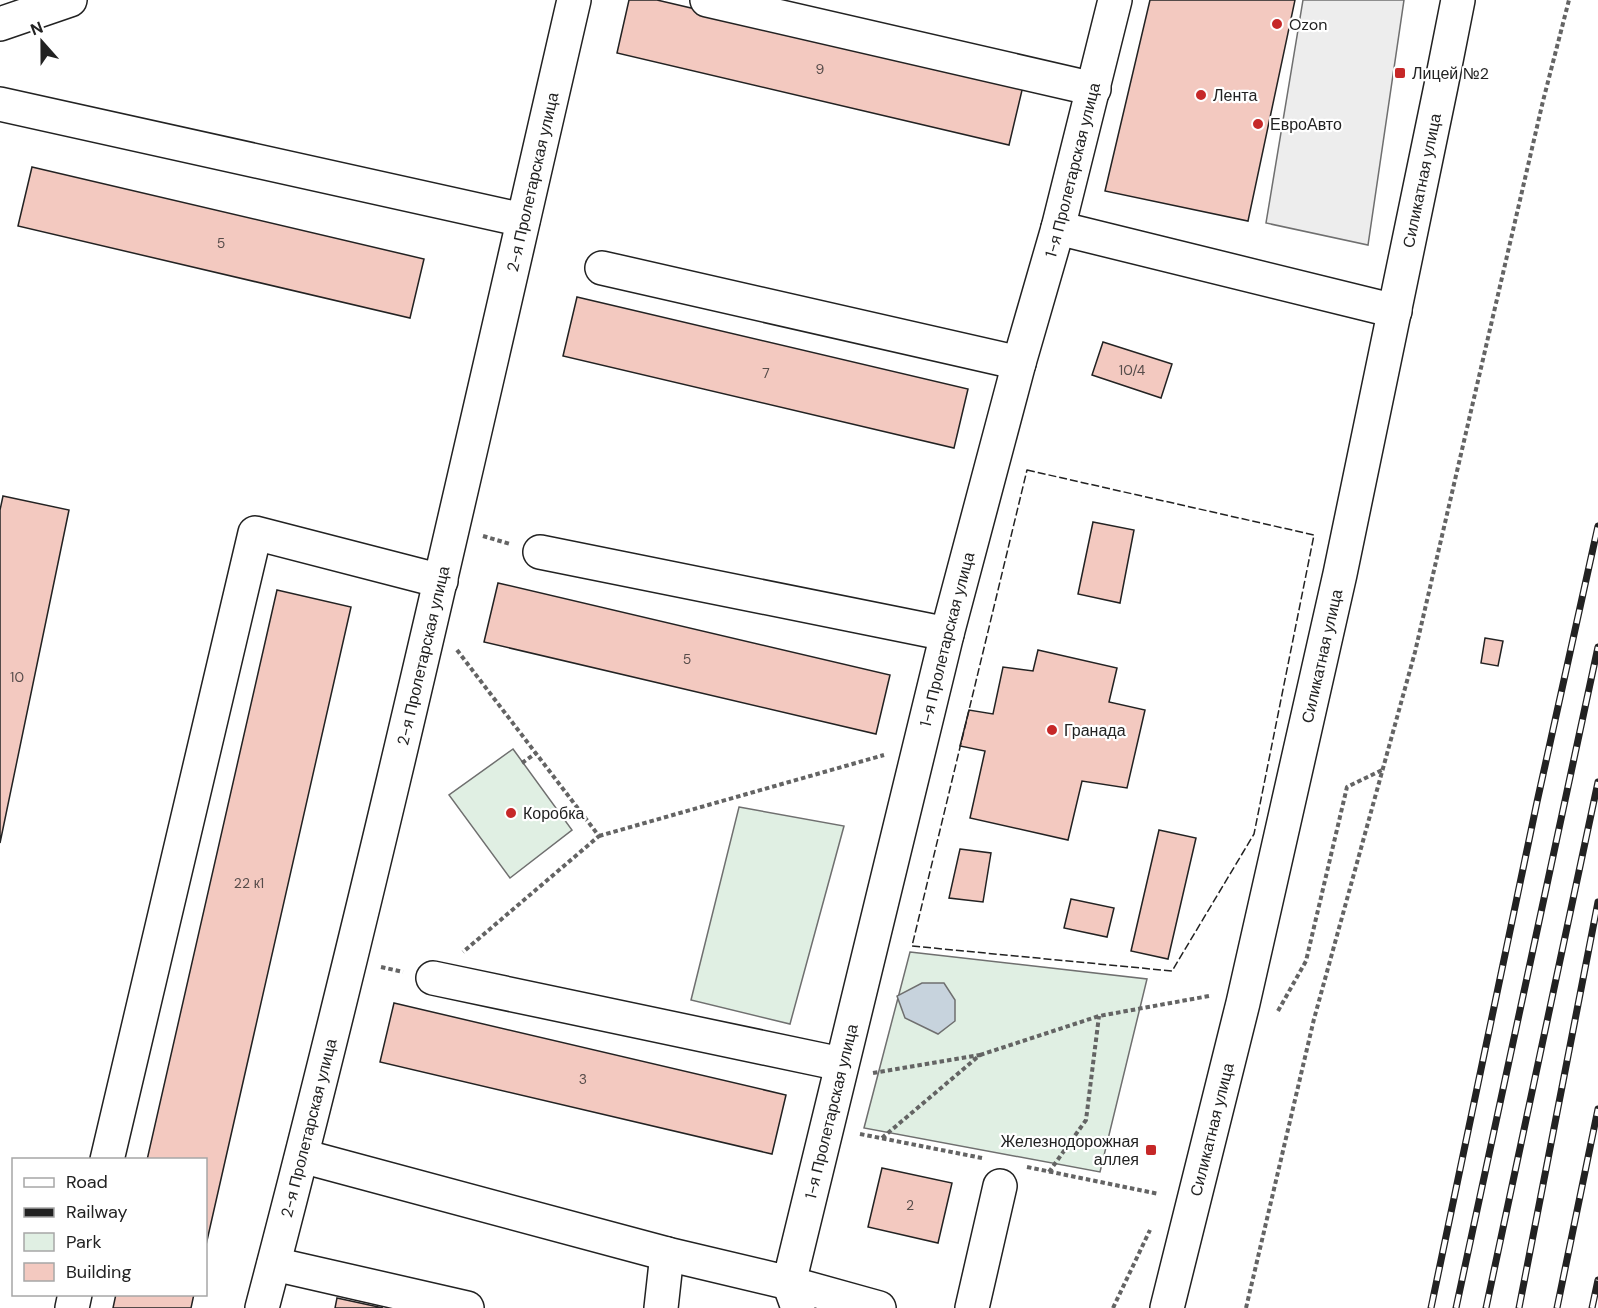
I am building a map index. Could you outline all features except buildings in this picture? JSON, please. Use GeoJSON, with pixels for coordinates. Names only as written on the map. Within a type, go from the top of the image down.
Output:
{"type":"FeatureCollection","features":[{"type":"Feature","properties":{"kind":"street"},"geometry":{"type":"LineString","coordinates":[[0,24],[70,0]]}},
{"type":"Feature","properties":{"kind":"street","name":"2-я Пролетарская улица"},"geometry":{"type":"LineString","coordinates":[[262,1308],[303,1156],[441,581],[574,0]]}},
{"type":"Feature","properties":{"kind":"street"},"geometry":{"type":"LineString","coordinates":[[707,0],[1094,89]]}},
{"type":"Feature","properties":{"kind":"street","name":"1-я Пролетарская улица"},"geometry":{"type":"LineString","coordinates":[[794,1296],[840,1071],[946,634],[1058,228],[1115,0]]}},
{"type":"Feature","properties":{"kind":"street","name":"Силикатная улица"},"geometry":{"type":"LineString","coordinates":[[1167,1308],[1248,982],[1340,574],[1458,0]]}},
{"type":"Feature","properties":{"kind":"street"},"geometry":{"type":"LineString","coordinates":[[0,104],[523,220]]}},
{"type":"Feature","properties":{"kind":"street"},"geometry":{"type":"LineString","coordinates":[[1058,228],[1395,311]]}},
{"type":"Feature","properties":{"kind":"street"},"geometry":{"type":"LineString","coordinates":[[602,268],[1019,363]]}},
{"type":"Feature","properties":{"kind":"street"},"geometry":{"type":"LineString","coordinates":[[107,1158],[255,533],[441,581]]}},
{"type":"Feature","properties":{"kind":"street"},"geometry":{"type":"LineString","coordinates":[[540,552],[946,634]]}},
{"type":"Feature","properties":{"kind":"street"},"geometry":{"type":"LineString","coordinates":[[433,978],[840,1071]]}},
{"type":"Feature","properties":{"kind":"street"},"geometry":{"type":"LineString","coordinates":[[303,1156],[667,1254],[794,1296],[879,1308]]}},
{"type":"Feature","properties":{"kind":"street"},"geometry":{"type":"LineString","coordinates":[[972,1308],[1000,1186]]}},
{"type":"Feature","properties":{"kind":"street"},"geometry":{"type":"LineString","coordinates":[[661,1308],[667,1254]]}},
{"type":"Feature","properties":{"kind":"street"},"geometry":{"type":"LineString","coordinates":[[274,1264],[467,1308]]}},
{"type":"Feature","properties":{"kind":"path"},"geometry":{"type":"LineString","coordinates":[[1246,1308],[1314,1020],[1415,652],[1535,136],[1569,0]]}},
{"type":"Feature","properties":{"kind":"path"},"geometry":{"type":"LineString","coordinates":[[454,646],[599,836]]}},
{"type":"Feature","properties":{"kind":"path"},"geometry":{"type":"LineString","coordinates":[[522,763],[536,753]]}},
{"type":"Feature","properties":{"kind":"path"},"geometry":{"type":"LineString","coordinates":[[433,978],[599,836],[886,755]]}},
{"type":"Feature","properties":{"kind":"path"},"geometry":{"type":"LineString","coordinates":[[1278,1011],[1306,961],[1347,787],[1383,770]]}},
{"type":"Feature","properties":{"kind":"path"},"geometry":{"type":"LineString","coordinates":[[840,1071],[980,1055],[1099,1016],[1209,996],[1207,1007]]}},
{"type":"Feature","properties":{"kind":"path"},"geometry":{"type":"LineString","coordinates":[[1049,1172],[1086,1120],[1099,1016]]}},
{"type":"Feature","properties":{"kind":"path"},"geometry":{"type":"LineString","coordinates":[[882,1138],[980,1055]]}},
{"type":"Feature","properties":{"kind":"path"},"geometry":{"type":"LineString","coordinates":[[1156,1204],[1159,1194]]}},
{"type":"Feature","properties":{"kind":"path"},"geometry":{"type":"LineString","coordinates":[[1113,1308],[1149,1233],[1151,1224]]}},
{"type":"Feature","properties":{"kind":"green space","name":"Коробка"},"geometry":{"type":"Polygon","coordinates":[[[513,749],[572,830],[510,878],[449,795],[513,749]]]}},
{"type":"Feature","properties":{"kind":"green space"},"geometry":{"type":"Polygon","coordinates":[[[739,807],[844,826],[790,1024],[691,1000],[739,807]]]}},
{"type":"Feature","properties":{"kind":"green space"},"geometry":{"type":"Polygon","coordinates":[[[910,952],[1147,979],[1100,1172],[864,1128],[910,952]]]}},
{"type":"Feature","properties":{"kind":"shaded area"},"geometry":{"type":"Polygon","coordinates":[[[1303,0],[1404,0],[1368,245],[1266,223],[1303,0]]]}},
{"type":"Feature","properties":{"kind":"shaded area"},"geometry":{"type":"Polygon","coordinates":[[[922,983],[944,983],[955,1000],[955,1021],[938,1034],[905,1018],[897,996],[922,983]]]}},
{"type":"Feature","properties":{"kind":"railway"},"geometry":{"type":"LineString","coordinates":[[1431,1308],[1537,802],[1598,526]]}},
{"type":"Feature","properties":{"kind":"railway"},"geometry":{"type":"LineString","coordinates":[[1456,1308],[1598,647]]}},
{"type":"Feature","properties":{"kind":"railway"},"geometry":{"type":"LineString","coordinates":[[1486,1308],[1598,782]]}},
{"type":"Feature","properties":{"kind":"railway"},"geometry":{"type":"LineString","coordinates":[[1519,1308],[1598,902]]}},
{"type":"Feature","properties":{"kind":"railway"},"geometry":{"type":"LineString","coordinates":[[1557,1308],[1598,1109]]}},
{"type":"Feature","properties":{"kind":"railway"},"geometry":{"type":"LineString","coordinates":[[1592,1308],[1598,1280]]}},
{"type":"Feature","properties":{"kind":"fence"},"geometry":{"type":"LineString","coordinates":[[1027,470],[1314,535],[1254,834],[1172,971],[912,946],[1027,470]]}},
{"type":"Feature","properties":{"kind":"place","name":"Ozon"},"geometry":{"type":"Point","coordinates":[1277,24]}},
{"type":"Feature","properties":{"kind":"place","name":"Лицей №2"},"geometry":{"type":"Point","coordinates":[1400,73]}},
{"type":"Feature","properties":{"kind":"place","name":"Лента"},"geometry":{"type":"Point","coordinates":[1201,95]}},
{"type":"Feature","properties":{"kind":"place","name":"ЕвроАвто"},"geometry":{"type":"Point","coordinates":[1258,124]}},
{"type":"Feature","properties":{"kind":"place","name":"Гранада"},"geometry":{"type":"Point","coordinates":[1052,730]}},
{"type":"Feature","properties":{"kind":"place","name":"Коробка"},"geometry":{"type":"Point","coordinates":[511,813]}},
{"type":"Feature","properties":{"kind":"place","name":"Железнодорожная аллея"},"geometry":{"type":"Point","coordinates":[1151,1150]}}]}
